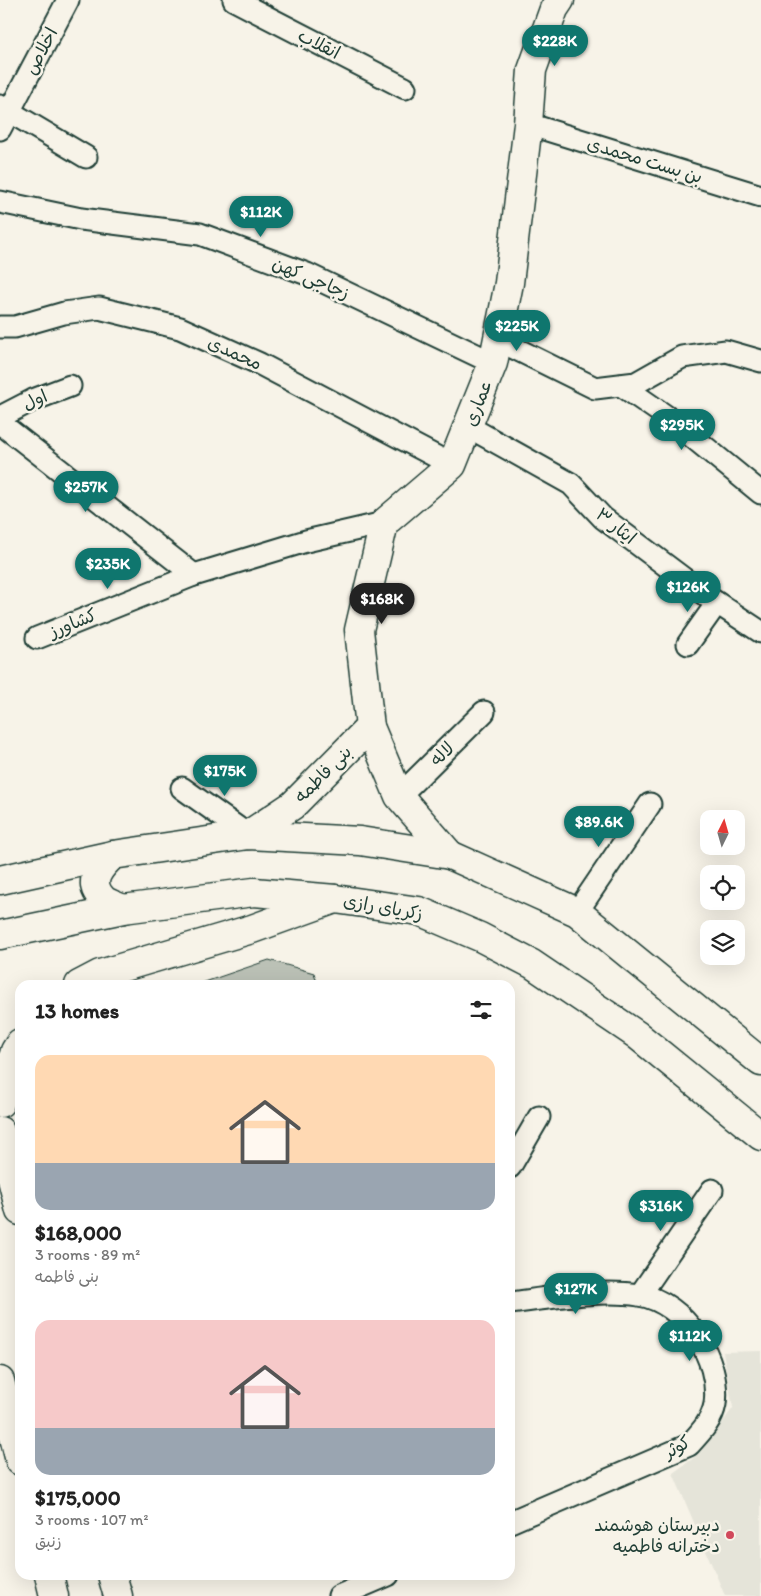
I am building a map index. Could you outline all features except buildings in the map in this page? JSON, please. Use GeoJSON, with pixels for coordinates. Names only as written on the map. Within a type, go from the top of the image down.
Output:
{"type":"FeatureCollection","features":[{"type":"Feature","properties":{"kind":"street","name":"اخلاص"},"geometry":{"type":"LineString","coordinates":[[3,115],[68,0]]}},
{"type":"Feature","properties":{"kind":"street","name":"انقلاب"},"geometry":{"type":"LineString","coordinates":[[234,0],[405,88]]}},
{"type":"Feature","properties":{"kind":"street","name":"عماری"},"geometry":{"type":"LineString","coordinates":[[194,575],[306,541],[384,523],[452,465],[469,427],[496,352],[509,283],[528,124],[532,70],[554,9],[560,0]]}},
{"type":"Feature","properties":{"kind":"street"},"geometry":{"type":"LineString","coordinates":[[3,115],[86,157]]}},
{"type":"Feature","properties":{"kind":"street","name":"بن بست محمدی"},"geometry":{"type":"LineString","coordinates":[[528,124],[761,196]]}},
{"type":"Feature","properties":{"kind":"street","name":"زجاجی کهن"},"geometry":{"type":"LineString","coordinates":[[0,202],[81,219],[200,234],[307,274],[496,352],[595,388],[636,383],[682,357],[726,351],[761,361]]}},
{"type":"Feature","properties":{"kind":"street","name":"محمدی"},"geometry":{"type":"LineString","coordinates":[[0,327],[15,327],[64,313],[99,308],[180,328],[260,364],[452,465]]}},
{"type":"Feature","properties":{"kind":"street"},"geometry":{"type":"LineString","coordinates":[[621,385],[673,421],[761,493]]}},
{"type":"Feature","properties":{"kind":"street","name":"اول"},"geometry":{"type":"LineString","coordinates":[[0,417],[32,400],[70,386]]}},
{"type":"Feature","properties":{"kind":"street"},"geometry":{"type":"LineString","coordinates":[[0,423],[194,575]]}},
{"type":"Feature","properties":{"kind":"street","name":"ایثار ۳"},"geometry":{"type":"LineString","coordinates":[[469,427],[571,484],[603,518],[717,603],[761,632]]}},
{"type":"Feature","properties":{"kind":"street","name":"بنی فاطمه"},"geometry":{"type":"LineString","coordinates":[[384,523],[359,630],[370,727],[399,796],[450,855]]}},
{"type":"Feature","properties":{"kind":"street","name":"کشاورز"},"geometry":{"type":"LineString","coordinates":[[36,638],[194,575]]}},
{"type":"Feature","properties":{"kind":"street"},"geometry":{"type":"LineString","coordinates":[[688,644],[717,603]]}},
{"type":"Feature","properties":{"kind":"street","name":"لاله"},"geometry":{"type":"LineString","coordinates":[[399,796],[484,712]]}},
{"type":"Feature","properties":{"kind":"street","name":"بنی فاطمه"},"geometry":{"type":"LineString","coordinates":[[248,835],[293,805],[370,727]]}},
{"type":"Feature","properties":{"kind":"street"},"geometry":{"type":"LineString","coordinates":[[182,788],[248,835]]}},
{"type":"Feature","properties":{"kind":"street"},"geometry":{"type":"LineString","coordinates":[[577,912],[650,804]]}},
{"type":"Feature","properties":{"kind":"street"},"geometry":{"type":"LineString","coordinates":[[0,880],[112,855],[248,835],[360,840],[450,855],[577,912],[761,1062]]}},
{"type":"Feature","properties":{"kind":"street"},"geometry":{"type":"LineString","coordinates":[[112,855],[97,870],[95,883],[102,898],[123,909]]}},
{"type":"Feature","properties":{"kind":"street","name":"زکریای رازی"},"geometry":{"type":"LineString","coordinates":[[0,935],[123,909],[254,892],[335,899],[419,911],[480,937],[532,964],[637,1035],[761,1136]]}},
{"type":"Feature","properties":{"kind":"street"},"geometry":{"type":"LineString","coordinates":[[89,980],[100,974],[252,929],[335,899]]}},
{"type":"Feature","properties":{"kind":"street"},"geometry":{"type":"LineString","coordinates":[[0,1103],[15,1051]]}},
{"type":"Feature","properties":{"kind":"street"},"geometry":{"type":"LineString","coordinates":[[515,1159],[540,1117]]}},
{"type":"Feature","properties":{"kind":"street"},"geometry":{"type":"LineString","coordinates":[[0,1131],[15,1191]]}},
{"type":"Feature","properties":{"kind":"street"},"geometry":{"type":"LineString","coordinates":[[640,1295],[712,1190]]}},
{"type":"Feature","properties":{"kind":"street","name":"کوثر"},"geometry":{"type":"LineString","coordinates":[[515,1302],[596,1294],[640,1295],[679,1314],[699,1337],[710,1361],[715,1404],[707,1426],[689,1445],[515,1520]]}},
{"type":"Feature","properties":{"kind":"street"},"geometry":{"type":"LineString","coordinates":[[0,1381],[15,1440]]}},
{"type":"Feature","properties":{"kind":"street"},"geometry":{"type":"LineString","coordinates":[[113,1580],[118,1596]]}},
{"type":"Feature","properties":{"kind":"street"},"geometry":{"type":"LineString","coordinates":[[340,1596],[377,1580]]}},
{"type":"Feature","properties":{"kind":"shaded area","name":"دبیرستان هوشمند دخترانه فاطمیه"},"geometry":{"type":"Polygon","coordinates":[[[761,1351],[761,1596],[725,1596],[673,1473],[699,1454],[733,1408],[723,1352],[761,1351]]]}},
{"type":"Feature","properties":{"kind":"place","name":"دبیرستان هوشمند دخترانه فاطمیه"},"geometry":{"type":"Point","coordinates":[730,1535]}}]}
